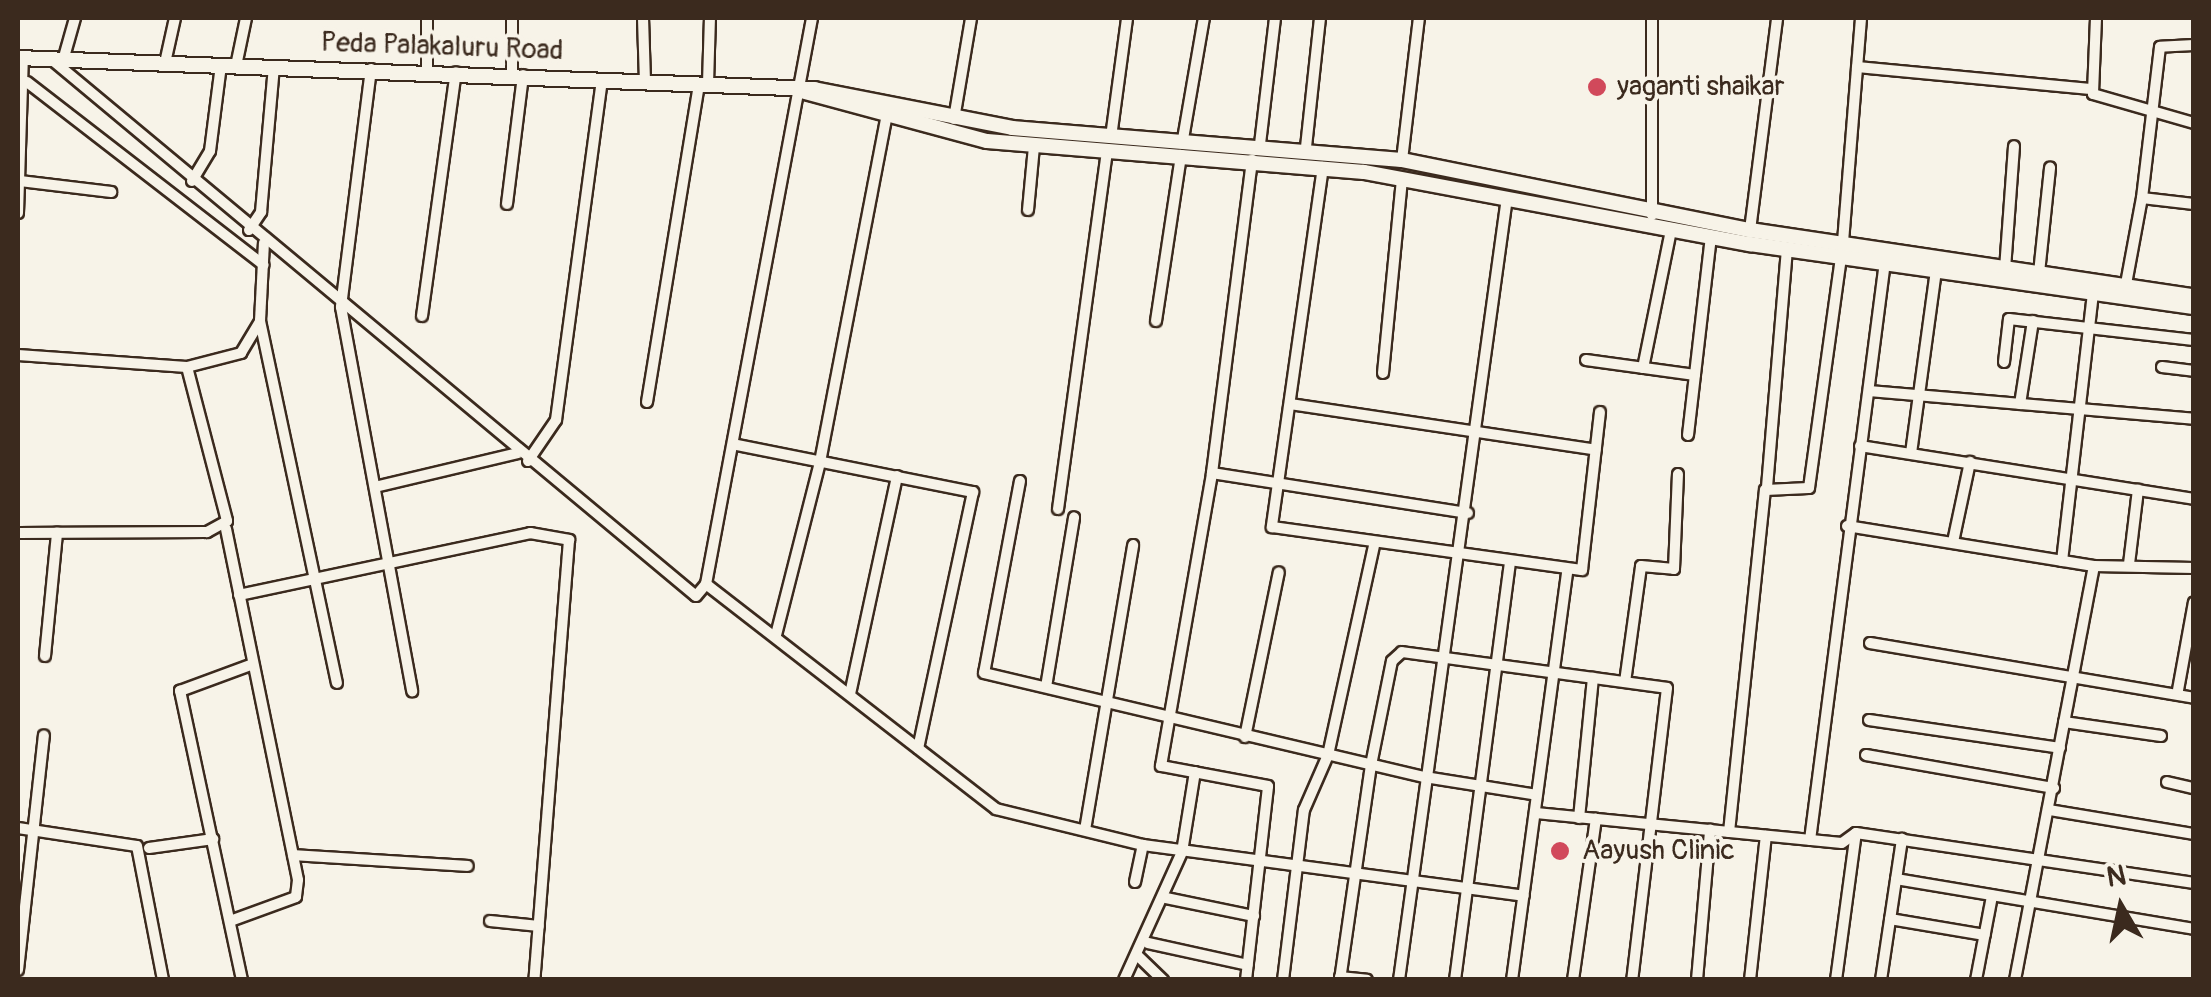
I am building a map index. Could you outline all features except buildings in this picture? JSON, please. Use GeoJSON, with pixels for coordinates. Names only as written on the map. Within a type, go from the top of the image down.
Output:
{"type":"FeatureCollection","features":[{"type":"Feature","properties":{"kind":"main road","name":"Peda Palakaluru Road"},"geometry":{"type":"LineString","coordinates":[[20,58],[456,71],[802,92]]}},
{"type":"Feature","properties":{"kind":"main road"},"geometry":{"type":"LineString","coordinates":[[802,92],[1181,156],[1252,160],[1402,178],[1508,198],[1750,230],[1842,249],[2194,296]]}},
{"type":"Feature","properties":{"kind":"main road"},"geometry":{"type":"LineString","coordinates":[[802,92],[886,120],[1034,148],[1183,139],[1306,147],[1402,160],[1651,218],[1671,230],[1786,248],[1842,249],[1936,271],[2194,308]]}},
{"type":"Feature","properties":{"kind":"street"},"geometry":{"type":"LineString","coordinates":[[75,18],[57,57],[248,230],[696,596],[706,584],[737,445],[812,18]]}},
{"type":"Feature","properties":{"kind":"street"},"geometry":{"type":"LineString","coordinates":[[165,63],[176,18]]}},
{"type":"Feature","properties":{"kind":"street"},"geometry":{"type":"LineString","coordinates":[[192,181],[210,151],[228,65],[246,18]]}},
{"type":"Feature","properties":{"kind":"street"},"geometry":{"type":"LineString","coordinates":[[427,18],[427,70]]}},
{"type":"Feature","properties":{"kind":"street"},"geometry":{"type":"LineString","coordinates":[[508,204],[517,74],[512,18]]}},
{"type":"Feature","properties":{"kind":"street"},"geometry":{"type":"LineString","coordinates":[[643,18],[645,82]]}},
{"type":"Feature","properties":{"kind":"street"},"geometry":{"type":"LineString","coordinates":[[648,402],[704,84],[710,18]]}},
{"type":"Feature","properties":{"kind":"street"},"geometry":{"type":"LineString","coordinates":[[953,120],[971,18]]}},
{"type":"Feature","properties":{"kind":"street"},"geometry":{"type":"LineString","coordinates":[[1058,510],[1127,18]]}},
{"type":"Feature","properties":{"kind":"street"},"geometry":{"type":"LineString","coordinates":[[1183,139],[1204,18]]}},
{"type":"Feature","properties":{"kind":"street"},"geometry":{"type":"LineString","coordinates":[[1260,144],[1275,18]]}},
{"type":"Feature","properties":{"kind":"street"},"geometry":{"type":"LineString","coordinates":[[1306,147],[1320,18]]}},
{"type":"Feature","properties":{"kind":"street"},"geometry":{"type":"LineString","coordinates":[[1402,160],[1419,18]]}},
{"type":"Feature","properties":{"kind":"street"},"geometry":{"type":"LineString","coordinates":[[1651,218],[1652,18]]}},
{"type":"Feature","properties":{"kind":"street"},"geometry":{"type":"LineString","coordinates":[[1750,230],[1776,18]]}},
{"type":"Feature","properties":{"kind":"street"},"geometry":{"type":"LineString","coordinates":[[1766,486],[1809,488],[1842,249],[1861,18]]}},
{"type":"Feature","properties":{"kind":"street"},"geometry":{"type":"LineString","coordinates":[[2088,89],[2096,18]]}},
{"type":"Feature","properties":{"kind":"street"},"geometry":{"type":"LineString","coordinates":[[2126,284],[2142,198],[2160,47],[2194,45]]}},
{"type":"Feature","properties":{"kind":"street"},"geometry":{"type":"LineString","coordinates":[[18,213],[27,82],[20,58]]}},
{"type":"Feature","properties":{"kind":"street"},"geometry":{"type":"LineString","coordinates":[[1856,66],[2088,89],[2150,117],[2194,124]]}},
{"type":"Feature","properties":{"kind":"street"},"geometry":{"type":"LineString","coordinates":[[248,230],[261,212],[274,67]]}},
{"type":"Feature","properties":{"kind":"street"},"geometry":{"type":"LineString","coordinates":[[371,68],[340,306],[412,691]]}},
{"type":"Feature","properties":{"kind":"street"},"geometry":{"type":"LineString","coordinates":[[422,316],[456,71]]}},
{"type":"Feature","properties":{"kind":"street"},"geometry":{"type":"LineString","coordinates":[[375,487],[523,457],[556,420],[602,79]]}},
{"type":"Feature","properties":{"kind":"street"},"geometry":{"type":"LineString","coordinates":[[27,82],[264,266]]}},
{"type":"Feature","properties":{"kind":"street"},"geometry":{"type":"LineString","coordinates":[[776,635],[820,462],[886,120]]}},
{"type":"Feature","properties":{"kind":"street"},"geometry":{"type":"LineString","coordinates":[[2005,269],[2014,146]]}},
{"type":"Feature","properties":{"kind":"street"},"geometry":{"type":"LineString","coordinates":[[1028,210],[1034,148]]}},
{"type":"Feature","properties":{"kind":"street"},"geometry":{"type":"LineString","coordinates":[[1156,322],[1181,156]]}},
{"type":"Feature","properties":{"kind":"street"},"geometry":{"type":"LineString","coordinates":[[1246,980],[1268,786],[1161,766],[1212,473],[1252,160]]}},
{"type":"Feature","properties":{"kind":"street"},"geometry":{"type":"LineString","coordinates":[[1322,167],[1272,527],[1462,559],[1567,573],[1582,570],[1600,412]]}},
{"type":"Feature","properties":{"kind":"street"},"geometry":{"type":"LineString","coordinates":[[2040,274],[2050,168]]}},
{"type":"Feature","properties":{"kind":"street"},"geometry":{"type":"LineString","coordinates":[[1382,373],[1402,178]]}},
{"type":"Feature","properties":{"kind":"street"},"geometry":{"type":"LineString","coordinates":[[20,181],[111,192]]}},
{"type":"Feature","properties":{"kind":"street"},"geometry":{"type":"LineString","coordinates":[[1399,980],[1441,656],[1462,559],[1508,198]]}},
{"type":"Feature","properties":{"kind":"street"},"geometry":{"type":"LineString","coordinates":[[2142,198],[2194,204]]}},
{"type":"Feature","properties":{"kind":"street"},"geometry":{"type":"LineString","coordinates":[[1643,368],[1671,230]]}},
{"type":"Feature","properties":{"kind":"street"},"geometry":{"type":"LineString","coordinates":[[1688,435],[1711,237]]}},
{"type":"Feature","properties":{"kind":"street"},"geometry":{"type":"LineString","coordinates":[[264,243],[260,321],[336,683]]}},
{"type":"Feature","properties":{"kind":"street"},"geometry":{"type":"LineString","coordinates":[[1729,832],[1766,486],[1786,248]]}},
{"type":"Feature","properties":{"kind":"street"},"geometry":{"type":"LineString","coordinates":[[1810,840],[1847,526],[1885,262]]}},
{"type":"Feature","properties":{"kind":"street"},"geometry":{"type":"LineString","coordinates":[[1911,453],[1936,271]]}},
{"type":"Feature","properties":{"kind":"street"},"geometry":{"type":"LineString","coordinates":[[2062,561],[2093,292]]}},
{"type":"Feature","properties":{"kind":"street"},"geometry":{"type":"LineString","coordinates":[[18,355],[187,367],[241,352],[260,321]]}},
{"type":"Feature","properties":{"kind":"street"},"geometry":{"type":"LineString","coordinates":[[2020,404],[2033,321]]}},
{"type":"Feature","properties":{"kind":"street"},"geometry":{"type":"LineString","coordinates":[[2004,362],[2006,323],[2033,321],[2194,340]]}},
{"type":"Feature","properties":{"kind":"street"},"geometry":{"type":"LineString","coordinates":[[1586,360],[1695,375]]}},
{"type":"Feature","properties":{"kind":"street"},"geometry":{"type":"LineString","coordinates":[[187,367],[226,529],[293,855],[296,897],[230,921]]}},
{"type":"Feature","properties":{"kind":"street"},"geometry":{"type":"LineString","coordinates":[[2162,367],[2194,371]]}},
{"type":"Feature","properties":{"kind":"street"},"geometry":{"type":"LineString","coordinates":[[1869,391],[2194,419]]}},
{"type":"Feature","properties":{"kind":"street"},"geometry":{"type":"LineString","coordinates":[[1290,404],[1596,450]]}},
{"type":"Feature","properties":{"kind":"street"},"geometry":{"type":"LineString","coordinates":[[737,445],[972,492],[918,748]]}},
{"type":"Feature","properties":{"kind":"street"},"geometry":{"type":"LineString","coordinates":[[1860,446],[2194,499]]}},
{"type":"Feature","properties":{"kind":"street"},"geometry":{"type":"LineString","coordinates":[[1953,542],[1970,462]]}},
{"type":"Feature","properties":{"kind":"street"},"geometry":{"type":"LineString","coordinates":[[1212,473],[1468,513]]}},
{"type":"Feature","properties":{"kind":"street"},"geometry":{"type":"LineString","coordinates":[[1625,682],[1640,566],[1674,569],[1678,474]]}},
{"type":"Feature","properties":{"kind":"street"},"geometry":{"type":"LineString","coordinates":[[850,694],[897,476]]}},
{"type":"Feature","properties":{"kind":"street"},"geometry":{"type":"LineString","coordinates":[[1020,481],[984,673],[1425,777],[1538,794]]}},
{"type":"Feature","properties":{"kind":"street"},"geometry":{"type":"LineString","coordinates":[[2130,564],[2138,490]]}},
{"type":"Feature","properties":{"kind":"street"},"geometry":{"type":"LineString","coordinates":[[1046,687],[1074,516]]}},
{"type":"Feature","properties":{"kind":"street"},"geometry":{"type":"LineString","coordinates":[[1847,526],[2094,566],[2194,568]]}},
{"type":"Feature","properties":{"kind":"street"},"geometry":{"type":"LineString","coordinates":[[18,533],[226,529]]}},
{"type":"Feature","properties":{"kind":"street"},"geometry":{"type":"LineString","coordinates":[[45,656],[57,533]]}},
{"type":"Feature","properties":{"kind":"street"},"geometry":{"type":"LineString","coordinates":[[239,595],[530,533],[569,540],[534,980]]}},
{"type":"Feature","properties":{"kind":"street"},"geometry":{"type":"LineString","coordinates":[[1283,980],[1308,794],[1328,755],[1374,545]]}},
{"type":"Feature","properties":{"kind":"street"},"geometry":{"type":"LineString","coordinates":[[1085,830],[1133,546]]}},
{"type":"Feature","properties":{"kind":"street"},"geometry":{"type":"LineString","coordinates":[[1456,980],[1510,565]]}},
{"type":"Feature","properties":{"kind":"street"},"geometry":{"type":"LineString","coordinates":[[2016,980],[2064,722],[2076,678],[2094,566]]}},
{"type":"Feature","properties":{"kind":"street"},"geometry":{"type":"LineString","coordinates":[[1245,737],[1279,572]]}},
{"type":"Feature","properties":{"kind":"street"},"geometry":{"type":"LineString","coordinates":[[1512,980],[1567,573]]}},
{"type":"Feature","properties":{"kind":"street"},"geometry":{"type":"LineString","coordinates":[[706,584],[996,808],[1182,852],[1352,878],[1524,896]]}},
{"type":"Feature","properties":{"kind":"street"},"geometry":{"type":"LineString","coordinates":[[2178,690],[2194,602]]}},
{"type":"Feature","properties":{"kind":"street"},"geometry":{"type":"LineString","coordinates":[[1870,643],[2076,678],[2178,690],[2194,698]]}},
{"type":"Feature","properties":{"kind":"street"},"geometry":{"type":"LineString","coordinates":[[1367,980],[1340,978],[1371,765],[1394,657],[1441,656],[1667,688],[1632,980]]}},
{"type":"Feature","properties":{"kind":"street"},"geometry":{"type":"LineString","coordinates":[[242,980],[181,684],[254,664]]}},
{"type":"Feature","properties":{"kind":"street"},"geometry":{"type":"LineString","coordinates":[[1579,818],[1593,678]]}},
{"type":"Feature","properties":{"kind":"street"},"geometry":{"type":"LineString","coordinates":[[1869,720],[2060,748]]}},
{"type":"Feature","properties":{"kind":"street"},"geometry":{"type":"LineString","coordinates":[[2064,722],[2160,736]]}},
{"type":"Feature","properties":{"kind":"street"},"geometry":{"type":"LineString","coordinates":[[18,970],[44,734]]}},
{"type":"Feature","properties":{"kind":"street"},"geometry":{"type":"LineString","coordinates":[[1866,755],[2054,788]]}},
{"type":"Feature","properties":{"kind":"street"},"geometry":{"type":"LineString","coordinates":[[1124,980],[1148,943],[1182,852],[1195,772]]}},
{"type":"Feature","properties":{"kind":"street"},"geometry":{"type":"LineString","coordinates":[[2167,782],[2194,788]]}},
{"type":"Feature","properties":{"kind":"street"},"geometry":{"type":"LineString","coordinates":[[2050,810],[2194,834]]}},
{"type":"Feature","properties":{"kind":"street"},"geometry":{"type":"LineString","coordinates":[[1536,814],[1842,843],[1856,833],[2194,883]]}},
{"type":"Feature","properties":{"kind":"street"},"geometry":{"type":"LineString","coordinates":[[1572,980],[1596,820]]}},
{"type":"Feature","properties":{"kind":"street"},"geometry":{"type":"LineString","coordinates":[[18,828],[137,846],[163,980]]}},
{"type":"Feature","properties":{"kind":"street"},"geometry":{"type":"LineString","coordinates":[[1697,980],[1710,830]]}},
{"type":"Feature","properties":{"kind":"street"},"geometry":{"type":"LineString","coordinates":[[1836,980],[1856,833]]}},
{"type":"Feature","properties":{"kind":"street"},"geometry":{"type":"LineString","coordinates":[[1750,980],[1766,836]]}},
{"type":"Feature","properties":{"kind":"street"},"geometry":{"type":"LineString","coordinates":[[149,848],[213,838]]}},
{"type":"Feature","properties":{"kind":"street"},"geometry":{"type":"LineString","coordinates":[[1881,980],[1902,839]]}},
{"type":"Feature","properties":{"kind":"street"},"geometry":{"type":"LineString","coordinates":[[1136,882],[1143,845]]}},
{"type":"Feature","properties":{"kind":"street"},"geometry":{"type":"LineString","coordinates":[[293,855],[468,866]]}},
{"type":"Feature","properties":{"kind":"street"},"geometry":{"type":"LineString","coordinates":[[1896,879],[2194,929]]}},
{"type":"Feature","properties":{"kind":"street"},"geometry":{"type":"LineString","coordinates":[[1976,980],[1992,896]]}},
{"type":"Feature","properties":{"kind":"street"},"geometry":{"type":"LineString","coordinates":[[1166,898],[1254,916]]}},
{"type":"Feature","properties":{"kind":"street"},"geometry":{"type":"LineString","coordinates":[[1890,920],[1985,935]]}},
{"type":"Feature","properties":{"kind":"street"},"geometry":{"type":"LineString","coordinates":[[490,921],[539,926]]}},
{"type":"Feature","properties":{"kind":"street"},"geometry":{"type":"LineString","coordinates":[[1148,943],[1248,965]]}},
{"type":"Feature","properties":{"kind":"street"},"geometry":{"type":"LineString","coordinates":[[1138,956],[1163,980]]}},
{"type":"Feature","properties":{"kind":"place","name":"yaganti shaikar"},"geometry":{"type":"Point","coordinates":[1597,87]}},
{"type":"Feature","properties":{"kind":"place","name":"Aayush Clinic"},"geometry":{"type":"Point","coordinates":[1560,851]}}]}
